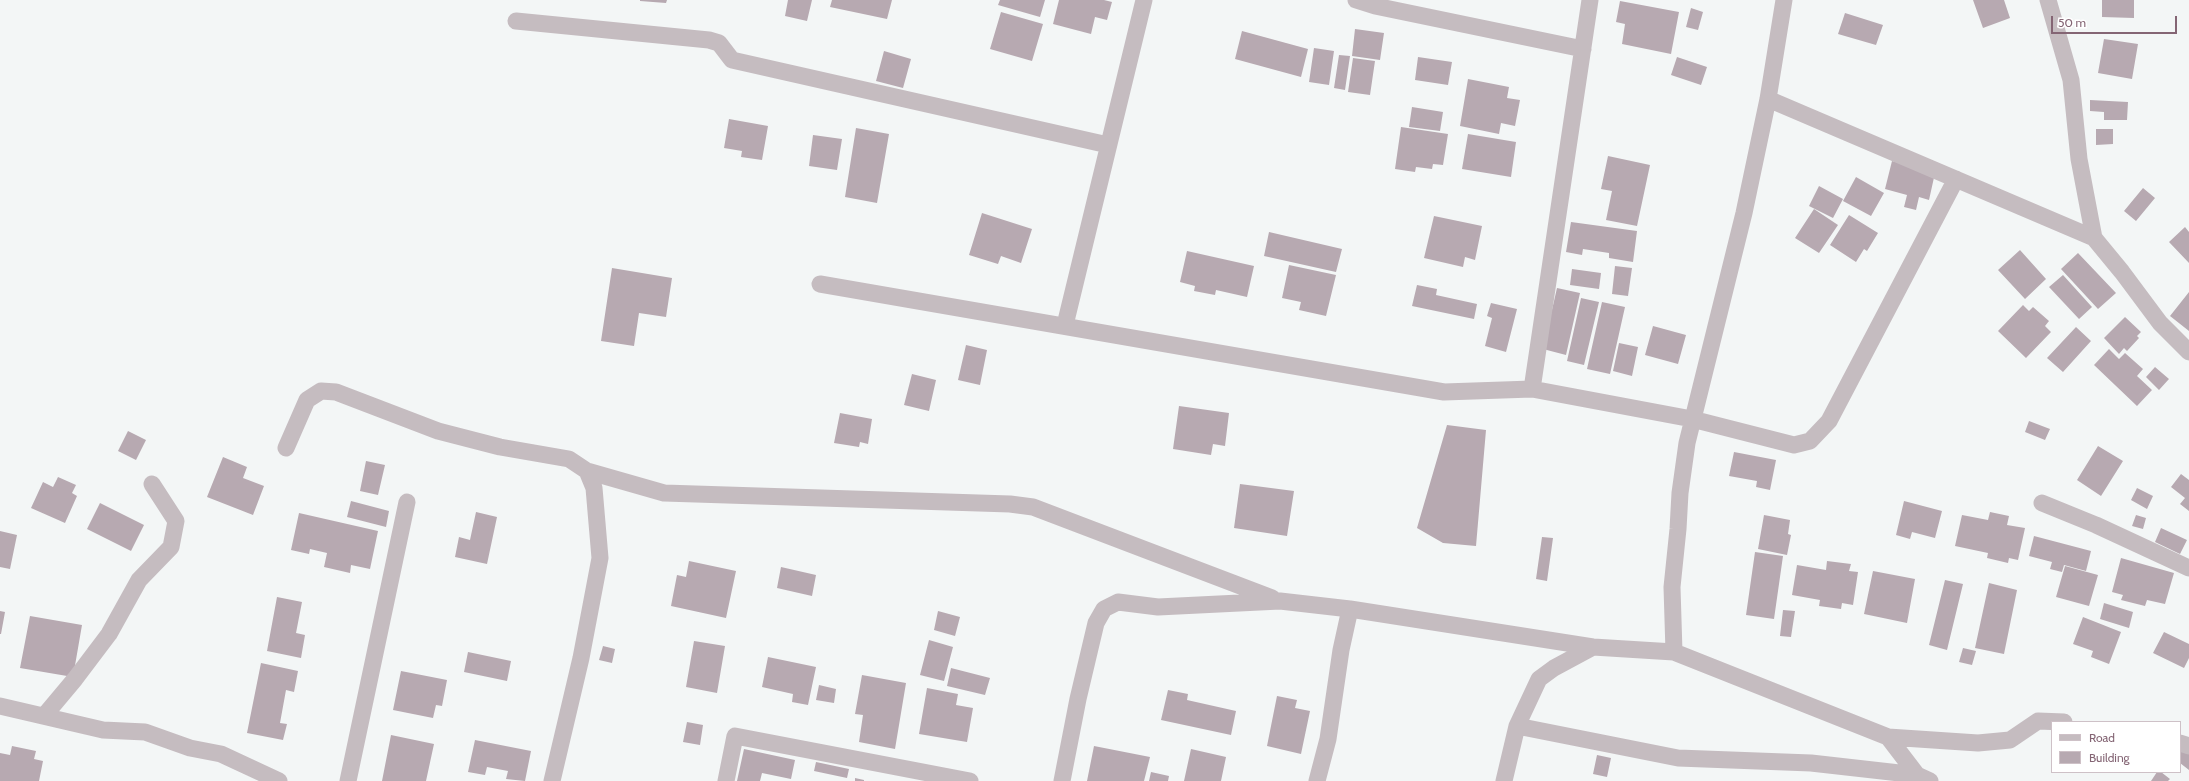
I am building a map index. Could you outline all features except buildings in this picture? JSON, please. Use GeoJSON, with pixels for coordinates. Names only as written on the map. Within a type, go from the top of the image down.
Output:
{"type":"FeatureCollection","features":[{"type":"Feature","properties":{"kind":"street"},"geometry":{"type":"LineString","coordinates":[[1065,325],[1144,0]]}},
{"type":"Feature","properties":{"kind":"street"},"geometry":{"type":"LineString","coordinates":[[1356,0],[1375,6],[1583,49]]}},
{"type":"Feature","properties":{"kind":"street"},"geometry":{"type":"LineString","coordinates":[[1532,389],[1561,184],[1590,0]]}},
{"type":"Feature","properties":{"kind":"street"},"geometry":{"type":"LineString","coordinates":[[1674,652],[1672,587],[1680,493],[1692,419],[1744,213],[1768,99],[1784,0]]}},
{"type":"Feature","properties":{"kind":"street"},"geometry":{"type":"LineString","coordinates":[[2048,0],[2071,80],[2079,159],[2094,238]]}},
{"type":"Feature","properties":{"kind":"street"},"geometry":{"type":"LineString","coordinates":[[516,21],[710,40],[719,44],[732,60],[1108,145]]}},
{"type":"Feature","properties":{"kind":"street"},"geometry":{"type":"LineString","coordinates":[[1768,99],[2094,238],[2122,272],[2160,323],[2189,352]]}},
{"type":"Feature","properties":{"kind":"street"},"geometry":{"type":"LineString","coordinates":[[820,284],[1065,325],[1444,392],[1532,389],[1692,419],[1794,445],[1810,441],[1829,421],[1956,179]]}},
{"type":"Feature","properties":{"kind":"street"},"geometry":{"type":"LineString","coordinates":[[286,448],[307,400],[321,391],[336,392],[438,432],[500,447],[568,459],[587,471],[664,493],[1010,504],[1033,507],[1280,601]]}},
{"type":"Feature","properties":{"kind":"street"},"geometry":{"type":"LineString","coordinates":[[552,781],[581,658],[600,558],[594,488],[587,471]]}},
{"type":"Feature","properties":{"kind":"street"},"geometry":{"type":"LineString","coordinates":[[44,716],[75,679],[109,634],[139,580],[171,547],[176,521],[152,484]]}},
{"type":"Feature","properties":{"kind":"street"},"geometry":{"type":"LineString","coordinates":[[348,781],[407,502]]}},
{"type":"Feature","properties":{"kind":"street"},"geometry":{"type":"LineString","coordinates":[[2042,503],[2096,525],[2189,568]]}},
{"type":"Feature","properties":{"kind":"street"},"geometry":{"type":"LineString","coordinates":[[1062,781],[1078,699],[1096,623],[1104,609],[1118,602],[1158,607],[1280,601],[1350,609],[1593,647],[1674,652],[1888,737],[1978,743],[2010,740],[2038,721],[2051,722]]}},
{"type":"Feature","properties":{"kind":"street"},"geometry":{"type":"LineString","coordinates":[[1317,781],[1328,739],[1341,650],[1350,609]]}},
{"type":"Feature","properties":{"kind":"street"},"geometry":{"type":"LineString","coordinates":[[1504,781],[1517,726],[1539,679],[1554,668],[1593,647]]}},
{"type":"Feature","properties":{"kind":"street"},"geometry":{"type":"LineString","coordinates":[[0,706],[103,730],[145,732],[190,748],[221,754],[279,781]]}},
{"type":"Feature","properties":{"kind":"street"},"geometry":{"type":"LineString","coordinates":[[1517,726],[1678,758],[1811,763],[1924,778]]}},
{"type":"Feature","properties":{"kind":"street"},"geometry":{"type":"LineString","coordinates":[[726,781],[735,736],[970,781]]}},
{"type":"Feature","properties":{"kind":"street"},"geometry":{"type":"LineString","coordinates":[[1888,737],[1924,778]]}}]}
